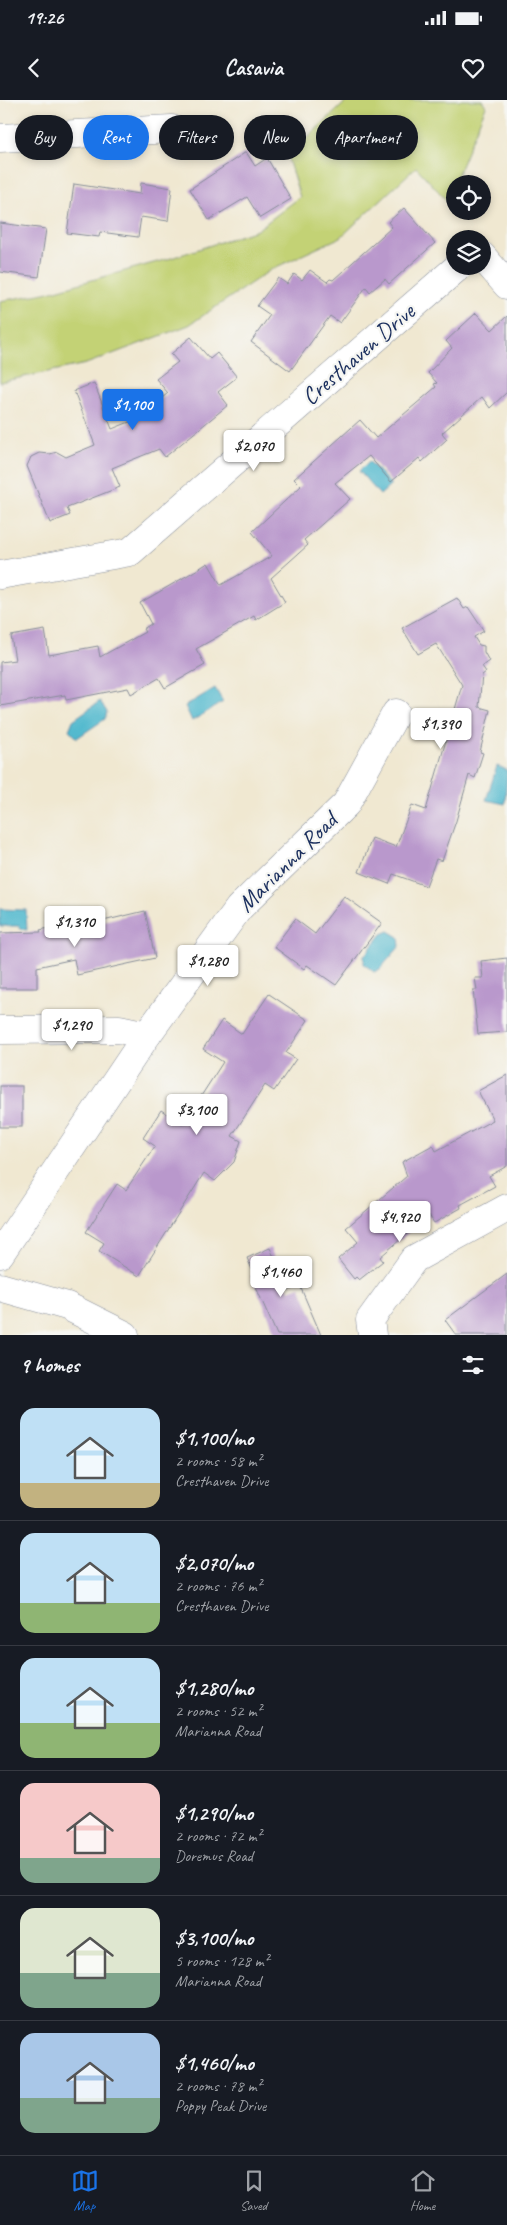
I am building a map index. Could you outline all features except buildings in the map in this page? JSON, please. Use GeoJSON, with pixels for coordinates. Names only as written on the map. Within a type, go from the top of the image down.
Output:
{"type":"FeatureCollection","features":[{"type":"Feature","properties":{"kind":"street"},"geometry":{"type":"LineString","coordinates":[[0,138],[159,130]]}},
{"type":"Feature","properties":{"kind":"street"},"geometry":{"type":"LineString","coordinates":[[491,266],[507,285]]}},
{"type":"Feature","properties":{"kind":"street","name":"Cresthaven Drive"},"geometry":{"type":"LineString","coordinates":[[0,575],[130,552],[449,275]]}},
{"type":"Feature","properties":{"kind":"street","name":"Marianna Road"},"geometry":{"type":"LineString","coordinates":[[0,1254],[147,1035],[239,908],[346,804],[396,713]]}},
{"type":"Feature","properties":{"kind":"street"},"geometry":{"type":"LineString","coordinates":[[0,1030],[119,1029],[147,1035]]}},
{"type":"Feature","properties":{"kind":"street"},"geometry":{"type":"LineString","coordinates":[[372,1335],[370,1320],[414,1259],[507,1208]]}},
{"type":"Feature","properties":{"kind":"street"},"geometry":{"type":"LineString","coordinates":[[0,1287],[67,1306],[125,1335]]}},
{"type":"Feature","properties":{"kind":"green space"},"geometry":{"type":"Polygon","coordinates":[[[348,100],[482,100],[486,106],[457,175],[446,175],[446,200],[416,167],[341,237],[272,269],[189,325],[86,364],[0,382],[0,301],[45,293],[168,259],[257,230],[300,197],[288,160],[306,160],[306,139],[316,129],[316,160],[418,160],[418,115],[332,115],[348,100]]]}},
{"type":"Feature","properties":{"kind":"water"},"geometry":{"type":"Polygon","coordinates":[[[369,461],[391,485],[380,495],[359,471],[369,461]]]}},
{"type":"Feature","properties":{"kind":"water"},"geometry":{"type":"Polygon","coordinates":[[[215,688],[223,702],[192,721],[185,706],[215,688]]]}},
{"type":"Feature","properties":{"kind":"water"},"geometry":{"type":"Polygon","coordinates":[[[100,701],[107,712],[105,719],[77,738],[69,730],[73,720],[100,701]]]}},
{"type":"Feature","properties":{"kind":"water"},"geometry":{"type":"Polygon","coordinates":[[[497,766],[507,770],[505,804],[486,800],[497,766]]]}},
{"type":"Feature","properties":{"kind":"water"},"geometry":{"type":"Polygon","coordinates":[[[0,909],[26,910],[27,930],[20,929],[19,926],[0,926],[0,909]]]}},
{"type":"Feature","properties":{"kind":"water"},"geometry":{"type":"Polygon","coordinates":[[[389,931],[399,937],[400,946],[380,969],[374,972],[364,964],[364,956],[382,934],[389,931]]]}}]}
